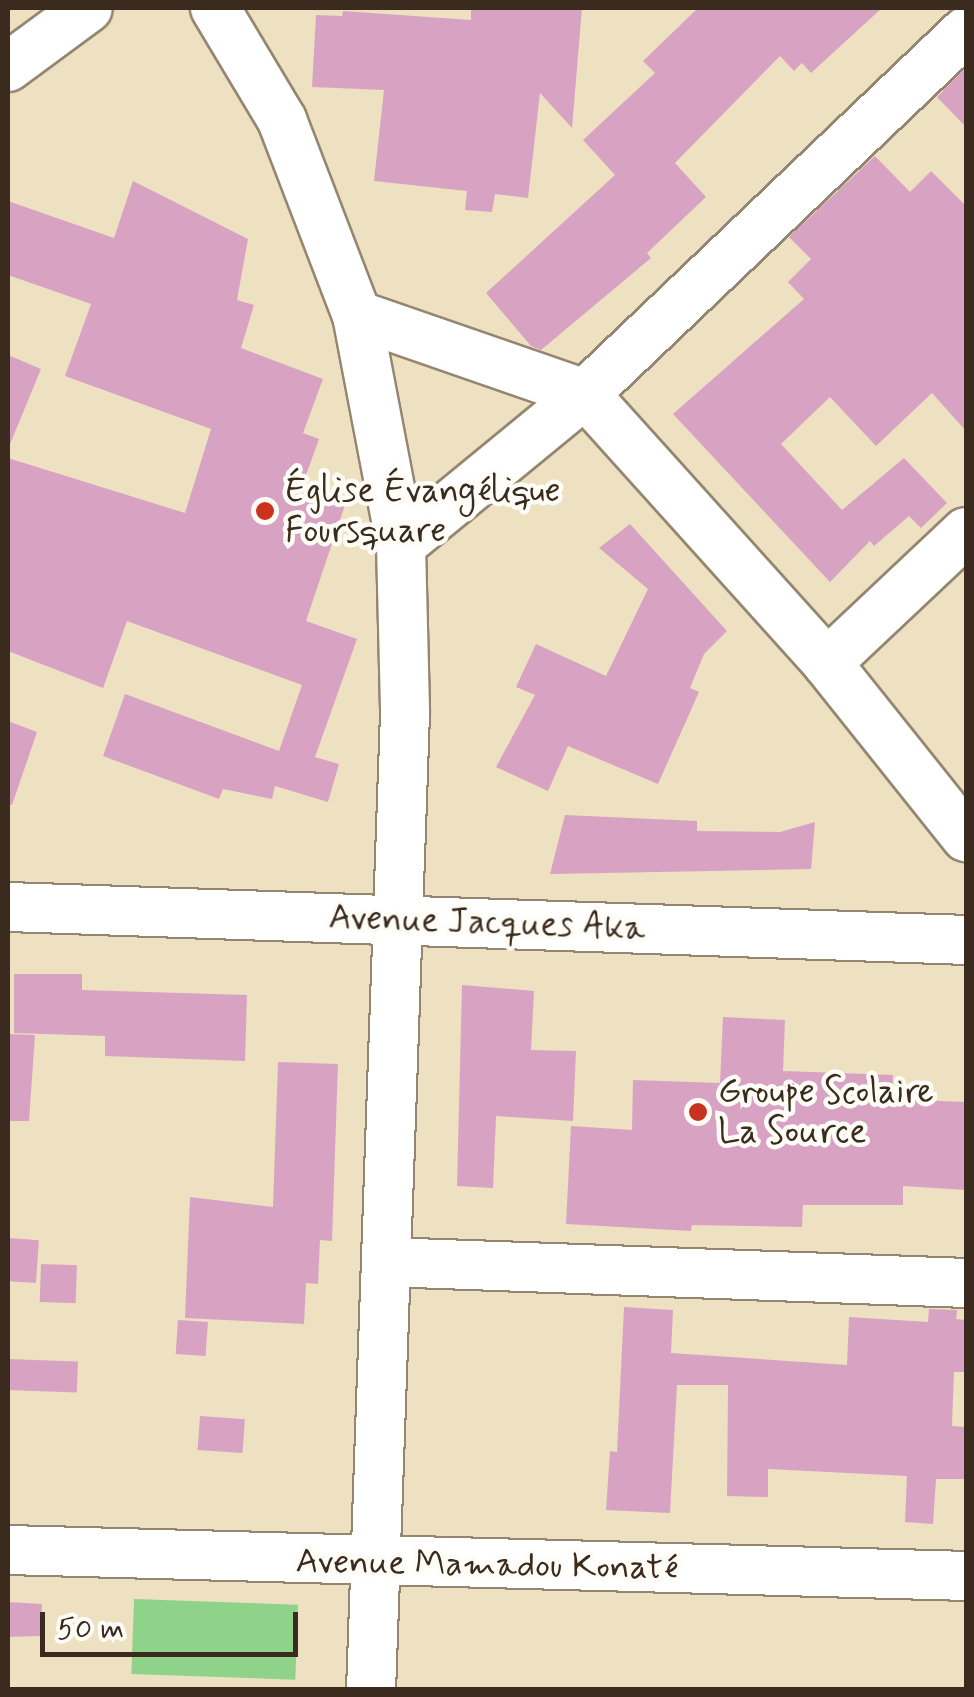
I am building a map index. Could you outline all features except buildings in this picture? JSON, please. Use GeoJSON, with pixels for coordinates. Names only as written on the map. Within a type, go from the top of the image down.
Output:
{"type":"FeatureCollection","features":[{"type":"Feature","properties":{"kind":"street"},"geometry":{"type":"LineString","coordinates":[[8,67],[88,8]]}},
{"type":"Feature","properties":{"kind":"street"},"geometry":{"type":"LineString","coordinates":[[215,8],[282,120],[357,315],[402,546],[405,714],[372,1690]]}},
{"type":"Feature","properties":{"kind":"street"},"geometry":{"type":"LineString","coordinates":[[402,546],[586,394],[966,31]]}},
{"type":"Feature","properties":{"kind":"street"},"geometry":{"type":"LineString","coordinates":[[357,315],[586,394],[827,663],[966,837]]}},
{"type":"Feature","properties":{"kind":"street"},"geometry":{"type":"LineString","coordinates":[[827,663],[966,532]]}},
{"type":"Feature","properties":{"kind":"street","name":"Avenue Jacques Aka"},"geometry":{"type":"LineString","coordinates":[[8,907],[966,940]]}},
{"type":"Feature","properties":{"kind":"street"},"geometry":{"type":"LineString","coordinates":[[386,1262],[966,1283]]}},
{"type":"Feature","properties":{"kind":"street","name":"Avenue Mamadou Konaté"},"geometry":{"type":"LineString","coordinates":[[8,1550],[376,1563],[966,1576]]}},
{"type":"Feature","properties":{"kind":"green space"},"geometry":{"type":"Polygon","coordinates":[[[134,1599],[298,1605],[295,1680],[131,1674],[134,1599]]]}},
{"type":"Feature","properties":{"kind":"place","name":"Église Évangélique Foursquare"},"geometry":{"type":"Point","coordinates":[265,511]}},
{"type":"Feature","properties":{"kind":"place","name":"Groupe Scolaire La Source"},"geometry":{"type":"Point","coordinates":[698,1112]}}]}
